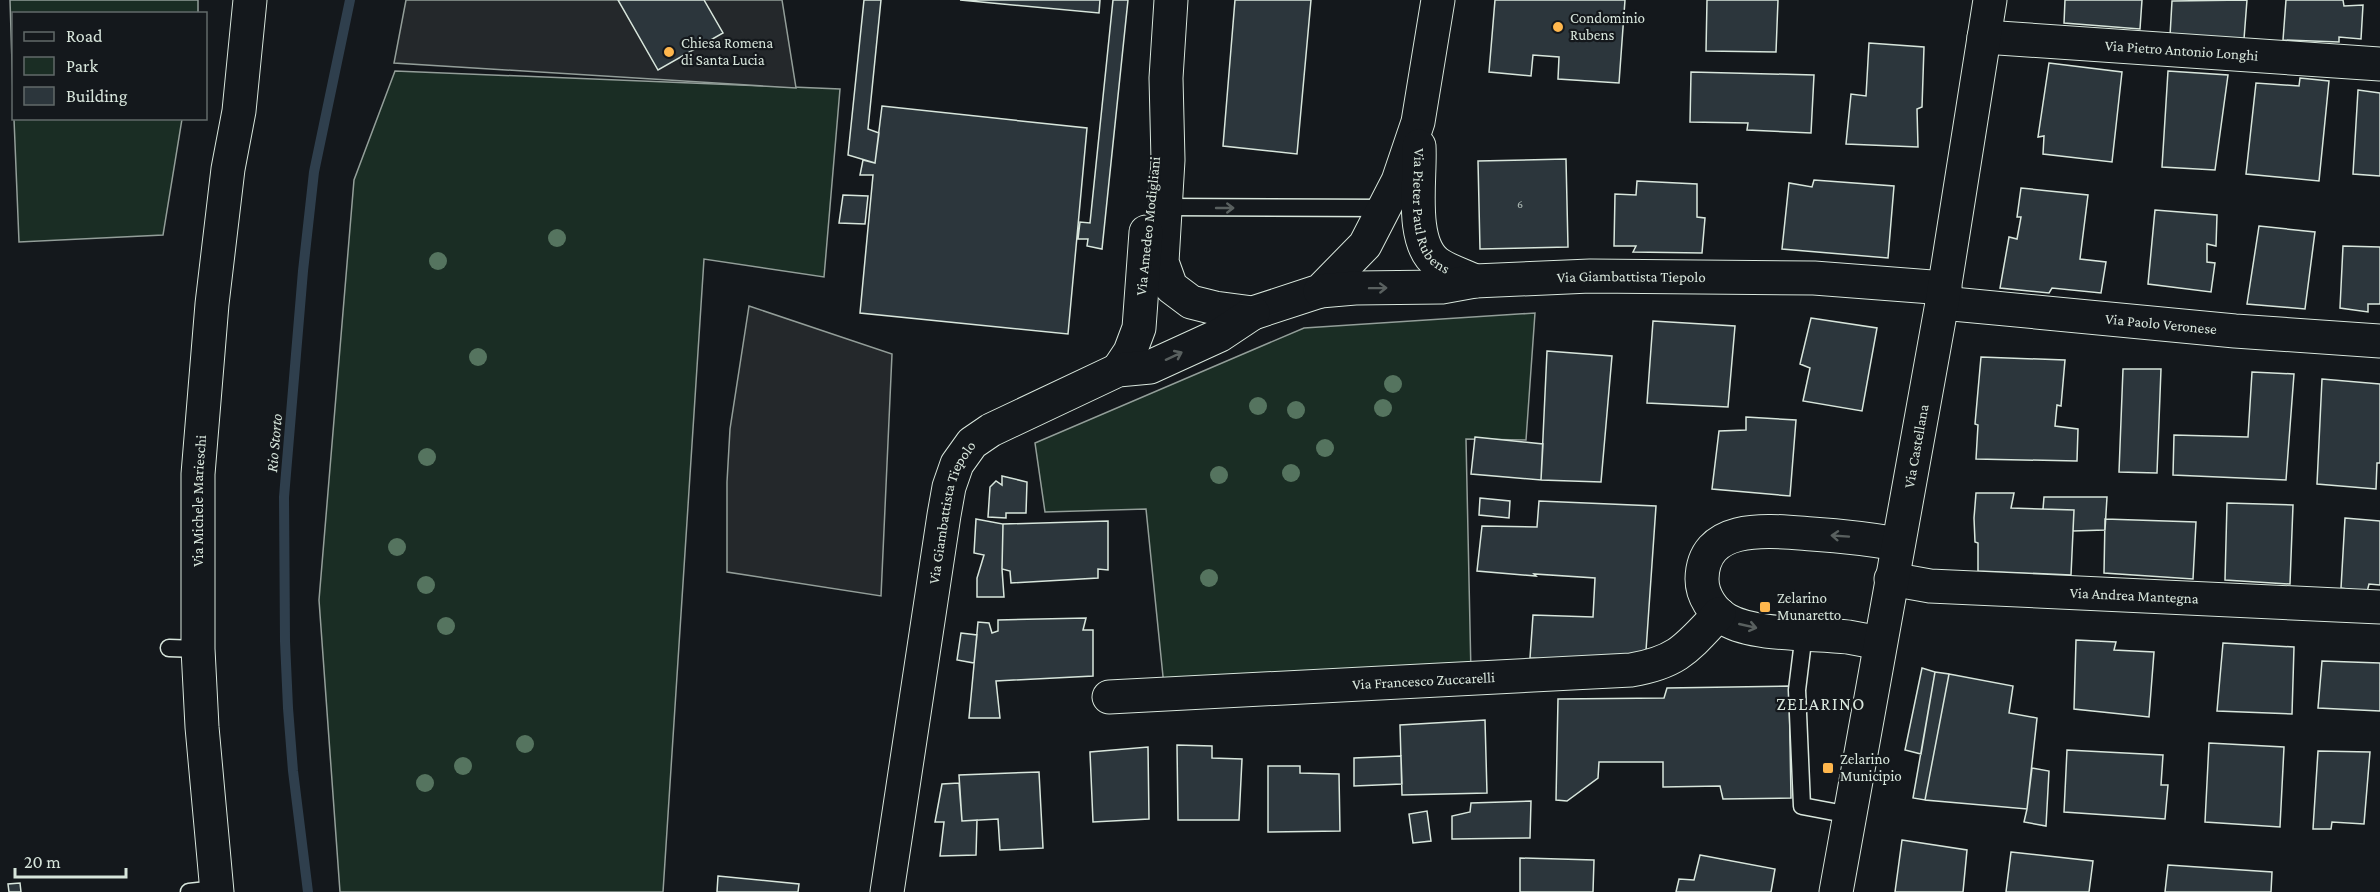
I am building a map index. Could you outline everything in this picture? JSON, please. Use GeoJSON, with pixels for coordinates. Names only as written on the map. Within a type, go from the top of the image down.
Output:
{"type":"FeatureCollection","features":[{"type":"Feature","properties":{"kind":"street","name":"Via Michele Marieschi"},"geometry":{"type":"LineString","coordinates":[[207,891],[203,738],[183,648],[213,293],[228,169],[239,111],[250,0]]}},
{"type":"Feature","properties":{"kind":"street","name":"Via Michele Marieschi"},"geometry":{"type":"LineString","coordinates":[[239,111],[265,35],[272,0]]}},
{"type":"Feature","properties":{"kind":"street","name":"Via Amedeo Modigliani"},"geometry":{"type":"LineString","coordinates":[[1119,370],[1130,352],[1139,328],[1148,215],[1166,78],[1171,0]]}},
{"type":"Feature","properties":{"kind":"street","name":"Via Pieter Paul Rubens"},"geometry":{"type":"LineString","coordinates":[[1348,264],[1365,245],[1398,181],[1418,122],[1438,0]]}},
{"type":"Feature","properties":{"kind":"street","name":"Via Castellana"},"geometry":{"type":"LineString","coordinates":[[1836,892],[1944,296],[1990,0]]}},
{"type":"Feature","properties":{"kind":"street","name":"Via Pietro Antonio Longhi"},"geometry":{"type":"LineString","coordinates":[[1984,37],[2380,64]]}},
{"type":"Feature","properties":{"kind":"street","name":"Via Amedeo Modigliani"},"geometry":{"type":"LineString","coordinates":[[1166,78],[1168,160],[1162,262],[1171,287]]}},
{"type":"Feature","properties":{"kind":"street","name":"Via Pieter Paul Rubens"},"geometry":{"type":"LineString","coordinates":[[1418,122],[1419,211],[1423,240],[1428,253],[1437,263],[1475,281]]}},
{"type":"Feature","properties":{"kind":"street","name":"Via Giambattista Tiepolo"},"geometry":{"type":"LineString","coordinates":[[1320,291],[1348,264]]}},
{"type":"Feature","properties":{"kind":"street","name":"Via Giambattista Tiepolo"},"geometry":{"type":"LineString","coordinates":[[887,892],[950,487],[957,464],[972,444],[991,430],[1119,370],[1150,367],[1220,335],[1253,313],[1320,291],[1355,288],[1443,287],[1475,281],[1590,276],[1814,278],[1944,296]]}},
{"type":"Feature","properties":{"kind":"street","name":"Via Giambattista Tiepolo"},"geometry":{"type":"LineString","coordinates":[[1171,287],[1191,302],[1253,313]]}},
{"type":"Feature","properties":{"kind":"street","name":"Via Paolo Veronese"},"geometry":{"type":"LineString","coordinates":[[1944,296],[2235,331],[2380,341]]}},
{"type":"Feature","properties":{"kind":"street"},"geometry":{"type":"LineString","coordinates":[[1880,643],[1848,637],[1750,628],[1728,621],[1711,607],[1702,588],[1703,566],[1712,549],[1728,538],[1752,531],[1865,538],[1898,544]]}},
{"type":"Feature","properties":{"kind":"street","name":"Via Andrea Mantegna"},"geometry":{"type":"LineString","coordinates":[[1891,579],[1930,586],[2380,607]]}},
{"type":"Feature","properties":{"kind":"street","name":"Via Francesco Zuccarelli"},"geometry":{"type":"LineString","coordinates":[[1109,697],[1631,670],[1654,666],[1676,656],[1686,649],[1719,614]]}},
{"type":"Feature","properties":{"kind":"lane"},"geometry":{"type":"LineString","coordinates":[[1166,207],[1385,208]]}},
{"type":"Feature","properties":{"kind":"lane"},"geometry":{"type":"LineString","coordinates":[[1804,633],[1797,690],[1802,806],[1850,815]]}},
{"type":"Feature","properties":{"kind":"green space"},"geometry":{"type":"Polygon","coordinates":[[[10,0],[198,0],[198,12],[12,12],[12,63],[10,0]]]}},
{"type":"Feature","properties":{"kind":"green space"},"geometry":{"type":"Polygon","coordinates":[[[395,71],[840,89],[824,277],[704,259],[663,892],[340,892],[319,600],[354,180],[395,71]]]}},
{"type":"Feature","properties":{"kind":"green space"},"geometry":{"type":"Polygon","coordinates":[[[14,120],[182,120],[163,235],[19,242],[14,120]]]}},
{"type":"Feature","properties":{"kind":"green space"},"geometry":{"type":"Polygon","coordinates":[[[1535,313],[1526,440],[1466,439],[1471,674],[1165,696],[1146,509],[1045,512],[1035,443],[1304,328],[1535,313]]]}},
{"type":"Feature","properties":{"kind":"shaded area"},"geometry":{"type":"Polygon","coordinates":[[[406,0],[782,0],[796,88],[394,63],[406,0]]]}},
{"type":"Feature","properties":{"kind":"shaded area"},"geometry":{"type":"Polygon","coordinates":[[[749,306],[892,354],[881,596],[727,572],[727,482],[730,429],[749,306]]]}},
{"type":"Feature","properties":{"kind":"building","name":"Chiesa Romena di Santa Lucia"},"geometry":{"type":"Polygon","coordinates":[[[618,0],[704,0],[723,33],[658,70],[618,0]]]}},
{"type":"Feature","properties":{"kind":"building"},"geometry":{"type":"Polygon","coordinates":[[[864,0],[881,0],[868,129],[879,133],[875,163],[848,155],[864,0]]]}},
{"type":"Feature","properties":{"kind":"building"},"geometry":{"type":"Polygon","coordinates":[[[960,0],[1100,0],[1099,13],[960,0]]]}},
{"type":"Feature","properties":{"kind":"building"},"geometry":{"type":"Polygon","coordinates":[[[1113,0],[1128,0],[1102,249],[1087,246],[1088,239],[1078,239],[1080,222],[1090,223],[1113,0]]]}},
{"type":"Feature","properties":{"kind":"building"},"geometry":{"type":"Polygon","coordinates":[[[1235,0],[1311,0],[1297,154],[1223,146],[1235,0]]]}},
{"type":"Feature","properties":{"kind":"building","name":"Condominio Rubens"},"geometry":{"type":"Polygon","coordinates":[[[1495,0],[1625,0],[1619,83],[1558,79],[1559,57],[1533,55],[1531,76],[1489,72],[1495,0]]]}},
{"type":"Feature","properties":{"kind":"building"},"geometry":{"type":"Polygon","coordinates":[[[1707,0],[1778,0],[1776,52],[1706,51],[1707,0]]]}},
{"type":"Feature","properties":{"kind":"building"},"geometry":{"type":"Polygon","coordinates":[[[2065,0],[2142,0],[2140,29],[2064,23],[2065,0]]]}},
{"type":"Feature","properties":{"kind":"building"},"geometry":{"type":"Polygon","coordinates":[[[2247,0],[2244,39],[2170,36],[2172,1],[2247,0]]]}},
{"type":"Feature","properties":{"kind":"building"},"geometry":{"type":"Polygon","coordinates":[[[2286,0],[2343,0],[2344,6],[2363,5],[2361,39],[2339,37],[2339,42],[2283,40],[2286,0]]]}},
{"type":"Feature","properties":{"kind":"building"},"geometry":{"type":"Polygon","coordinates":[[[1869,43],[1924,47],[1922,107],[1917,109],[1918,147],[1846,144],[1851,94],[1866,96],[1869,43]]]}},
{"type":"Feature","properties":{"kind":"building"},"geometry":{"type":"Polygon","coordinates":[[[2049,63],[2122,72],[2112,162],[2043,154],[2044,136],[2038,137],[2049,63]]]}},
{"type":"Feature","properties":{"kind":"building"},"geometry":{"type":"Polygon","coordinates":[[[2168,71],[2228,75],[2215,170],[2162,167],[2168,71]]]}},
{"type":"Feature","properties":{"kind":"building"},"geometry":{"type":"Polygon","coordinates":[[[1691,72],[1814,75],[1811,133],[1747,130],[1748,123],[1690,122],[1691,72]]]}},
{"type":"Feature","properties":{"kind":"building"},"geometry":{"type":"Polygon","coordinates":[[[2300,78],[2329,81],[2319,181],[2246,174],[2256,83],[2299,86],[2300,78]]]}},
{"type":"Feature","properties":{"kind":"building"},"geometry":{"type":"Polygon","coordinates":[[[2358,90],[2380,93],[2380,176],[2353,174],[2358,90]]]}},
{"type":"Feature","properties":{"kind":"building"},"geometry":{"type":"Polygon","coordinates":[[[882,106],[1087,128],[1068,334],[860,313],[873,175],[860,175],[863,160],[875,163],[882,106]]]}},
{"type":"Feature","properties":{"kind":"building"},"geometry":{"type":"Polygon","coordinates":[[[1566,159],[1568,247],[1480,249],[1478,161],[1566,159]]]}},
{"type":"Feature","properties":{"kind":"building"},"geometry":{"type":"Polygon","coordinates":[[[1814,180],[1894,186],[1888,258],[1782,249],[1789,183],[1812,187],[1814,180]]]}},
{"type":"Feature","properties":{"kind":"building"},"geometry":{"type":"Polygon","coordinates":[[[1637,181],[1697,184],[1697,217],[1705,218],[1702,253],[1633,252],[1636,246],[1614,246],[1615,194],[1636,195],[1637,181]]]}},
{"type":"Feature","properties":{"kind":"building"},"geometry":{"type":"Polygon","coordinates":[[[2021,188],[2088,195],[2080,259],[2106,262],[2101,293],[2052,288],[2049,293],[2000,288],[2009,237],[2017,239],[2021,217],[2017,217],[2021,188]]]}},
{"type":"Feature","properties":{"kind":"building"},"geometry":{"type":"Polygon","coordinates":[[[843,195],[868,196],[865,224],[839,223],[843,195]]]}},
{"type":"Feature","properties":{"kind":"building"},"geometry":{"type":"Polygon","coordinates":[[[2155,210],[2217,215],[2216,246],[2207,244],[2207,262],[2215,263],[2211,292],[2148,284],[2155,210]]]}},
{"type":"Feature","properties":{"kind":"building"},"geometry":{"type":"Polygon","coordinates":[[[2259,226],[2315,232],[2305,309],[2247,304],[2259,226]]]}},
{"type":"Feature","properties":{"kind":"building"},"geometry":{"type":"Polygon","coordinates":[[[2343,246],[2380,247],[2380,304],[2368,304],[2368,312],[2340,308],[2343,246]]]}},
{"type":"Feature","properties":{"kind":"building"},"geometry":{"type":"Polygon","coordinates":[[[1811,318],[1877,328],[1862,411],[1803,401],[1810,368],[1800,364],[1811,318]]]}},
{"type":"Feature","properties":{"kind":"building"},"geometry":{"type":"Polygon","coordinates":[[[1653,321],[1735,326],[1728,407],[1647,403],[1653,321]]]}},
{"type":"Feature","properties":{"kind":"building"},"geometry":{"type":"Polygon","coordinates":[[[1547,351],[1612,356],[1601,482],[1541,480],[1547,351]]]}},
{"type":"Feature","properties":{"kind":"building"},"geometry":{"type":"Polygon","coordinates":[[[1981,357],[2065,360],[2061,406],[2057,405],[2055,426],[2078,429],[2077,461],[1976,459],[1978,425],[1975,424],[1981,357]]]}},
{"type":"Feature","properties":{"kind":"building"},"geometry":{"type":"Polygon","coordinates":[[[2123,369],[2161,369],[2157,473],[2119,472],[2123,369]]]}},
{"type":"Feature","properties":{"kind":"building"},"geometry":{"type":"Polygon","coordinates":[[[2252,372],[2294,374],[2286,480],[2173,475],[2174,435],[2248,437],[2252,372]]]}},
{"type":"Feature","properties":{"kind":"building"},"geometry":{"type":"Polygon","coordinates":[[[2322,379],[2380,384],[2380,463],[2377,463],[2376,489],[2317,484],[2322,379]]]}},
{"type":"Feature","properties":{"kind":"building"},"geometry":{"type":"Polygon","coordinates":[[[1746,417],[1796,420],[1790,496],[1712,489],[1719,431],[1746,430],[1746,417]]]}},
{"type":"Feature","properties":{"kind":"building"},"geometry":{"type":"Polygon","coordinates":[[[1475,437],[1543,444],[1541,480],[1471,474],[1475,437]]]}},
{"type":"Feature","properties":{"kind":"building"},"geometry":{"type":"Polygon","coordinates":[[[1002,476],[1027,482],[1026,513],[1006,513],[1006,518],[988,517],[990,487],[996,481],[1002,485],[1002,476]]]}},
{"type":"Feature","properties":{"kind":"building"},"geometry":{"type":"Polygon","coordinates":[[[1976,493],[2014,493],[2011,508],[2074,510],[2071,575],[1978,571],[1978,543],[1975,542],[1974,518],[1976,493]]]}},
{"type":"Feature","properties":{"kind":"building"},"geometry":{"type":"Polygon","coordinates":[[[2044,497],[2107,497],[2105,530],[2073,531],[2074,510],[2043,509],[2044,497]]]}},
{"type":"Feature","properties":{"kind":"building"},"geometry":{"type":"Polygon","coordinates":[[[1480,498],[1510,501],[1509,518],[1479,515],[1480,498]]]}},
{"type":"Feature","properties":{"kind":"building"},"geometry":{"type":"Polygon","coordinates":[[[1539,501],[1656,506],[1645,665],[1530,658],[1533,615],[1593,617],[1595,578],[1477,571],[1482,526],[1537,527],[1539,501]]]}},
{"type":"Feature","properties":{"kind":"building"},"geometry":{"type":"Polygon","coordinates":[[[2227,503],[2293,505],[2290,584],[2225,580],[2227,503]]]}},
{"type":"Feature","properties":{"kind":"building"},"geometry":{"type":"Polygon","coordinates":[[[2345,518],[2380,521],[2380,585],[2369,584],[2367,592],[2341,588],[2345,518]]]}},
{"type":"Feature","properties":{"kind":"building"},"geometry":{"type":"Polygon","coordinates":[[[976,519],[1003,524],[1004,597],[977,597],[977,578],[984,555],[974,553],[976,519]]]}},
{"type":"Feature","properties":{"kind":"building"},"geometry":{"type":"Polygon","coordinates":[[[2105,519],[2196,522],[2193,579],[2104,573],[2105,519]]]}},
{"type":"Feature","properties":{"kind":"building"},"geometry":{"type":"Polygon","coordinates":[[[1108,521],[1108,570],[1098,569],[1098,578],[1011,583],[1010,571],[1002,569],[1003,524],[1108,521]]]}},
{"type":"Feature","properties":{"kind":"building"},"geometry":{"type":"Polygon","coordinates":[[[1086,618],[1083,630],[1093,630],[1093,676],[996,681],[1000,718],[969,718],[978,622],[989,623],[992,633],[998,631],[998,620],[1086,618]]]}},
{"type":"Feature","properties":{"kind":"building"},"geometry":{"type":"Polygon","coordinates":[[[961,633],[977,635],[974,663],[957,660],[961,633]]]}},
{"type":"Feature","properties":{"kind":"building"},"geometry":{"type":"Polygon","coordinates":[[[2076,640],[2116,642],[2114,650],[2154,652],[2149,717],[2074,709],[2076,640]]]}},
{"type":"Feature","properties":{"kind":"building"},"geometry":{"type":"Polygon","coordinates":[[[2223,643],[2294,647],[2292,714],[2217,711],[2223,643]]]}},
{"type":"Feature","properties":{"kind":"building"},"geometry":{"type":"Polygon","coordinates":[[[2322,661],[2380,663],[2380,711],[2318,708],[2322,661]]]}},
{"type":"Feature","properties":{"kind":"building"},"geometry":{"type":"Polygon","coordinates":[[[1922,668],[1935,672],[1921,754],[1905,750],[1922,668]]]}},
{"type":"Feature","properties":{"kind":"building"},"geometry":{"type":"Polygon","coordinates":[[[1935,672],[1949,674],[1925,800],[1913,798],[1935,672]]]}},
{"type":"Feature","properties":{"kind":"building"},"geometry":{"type":"Polygon","coordinates":[[[1949,674],[2013,686],[2009,713],[2037,718],[2027,809],[1925,800],[1949,674]]]}},
{"type":"Feature","properties":{"kind":"building"},"geometry":{"type":"Polygon","coordinates":[[[1789,686],[1791,798],[1723,799],[1720,786],[1663,787],[1663,762],[1599,762],[1598,778],[1567,801],[1556,800],[1558,699],[1664,698],[1667,688],[1789,686]]]}},
{"type":"Feature","properties":{"kind":"building"},"geometry":{"type":"Polygon","coordinates":[[[1485,720],[1487,793],[1402,795],[1400,725],[1485,720]]]}},
{"type":"Feature","properties":{"kind":"building"},"geometry":{"type":"Polygon","coordinates":[[[2209,743],[2284,747],[2280,827],[2205,822],[2209,743]]]}},
{"type":"Feature","properties":{"kind":"building"},"geometry":{"type":"Polygon","coordinates":[[[1177,745],[1212,746],[1212,758],[1242,759],[1239,820],[1178,820],[1177,745]]]}},
{"type":"Feature","properties":{"kind":"building"},"geometry":{"type":"Polygon","coordinates":[[[1148,747],[1149,819],[1093,822],[1090,752],[1148,747]]]}},
{"type":"Feature","properties":{"kind":"building"},"geometry":{"type":"Polygon","coordinates":[[[2067,750],[2163,755],[2161,785],[2168,785],[2165,819],[2064,812],[2067,750]]]}},
{"type":"Feature","properties":{"kind":"building"},"geometry":{"type":"Polygon","coordinates":[[[2318,751],[2370,752],[2364,824],[2332,822],[2331,829],[2313,829],[2318,751]]]}},
{"type":"Feature","properties":{"kind":"building"},"geometry":{"type":"Polygon","coordinates":[[[1401,756],[1402,784],[1354,786],[1354,758],[1401,756]]]}},
{"type":"Feature","properties":{"kind":"building"},"geometry":{"type":"Polygon","coordinates":[[[1268,766],[1300,766],[1300,773],[1339,774],[1340,831],[1268,832],[1268,766]]]}},
{"type":"Feature","properties":{"kind":"building"},"geometry":{"type":"Polygon","coordinates":[[[2032,768],[2049,771],[2046,826],[2024,822],[2032,768]]]}},
{"type":"Feature","properties":{"kind":"building"},"geometry":{"type":"Polygon","coordinates":[[[1039,772],[1043,848],[1000,850],[998,819],[962,821],[959,775],[1039,772]]]}},
{"type":"Feature","properties":{"kind":"building"},"geometry":{"type":"Polygon","coordinates":[[[959,783],[962,821],[977,820],[976,855],[940,856],[944,822],[935,822],[942,784],[959,783]]]}},
{"type":"Feature","properties":{"kind":"building"},"geometry":{"type":"Polygon","coordinates":[[[1531,801],[1530,838],[1452,839],[1452,816],[1470,812],[1471,803],[1531,801]]]}},
{"type":"Feature","properties":{"kind":"building"},"geometry":{"type":"Polygon","coordinates":[[[1427,811],[1431,841],[1413,843],[1409,814],[1427,811]]]}},
{"type":"Feature","properties":{"kind":"building"},"geometry":{"type":"Polygon","coordinates":[[[1902,840],[1967,850],[1963,892],[1895,892],[1902,840]]]}},
{"type":"Feature","properties":{"kind":"building"},"geometry":{"type":"Polygon","coordinates":[[[2011,852],[2093,861],[2089,892],[2006,892],[2011,852]]]}},
{"type":"Feature","properties":{"kind":"building"},"geometry":{"type":"Polygon","coordinates":[[[1700,855],[1775,869],[1771,892],[1676,892],[1679,879],[1694,880],[1700,855]]]}},
{"type":"Feature","properties":{"kind":"building"},"geometry":{"type":"Polygon","coordinates":[[[1520,858],[1594,860],[1593,892],[1520,892],[1520,858]]]}},
{"type":"Feature","properties":{"kind":"building"},"geometry":{"type":"Polygon","coordinates":[[[2168,865],[2272,872],[2271,892],[2165,892],[2168,865]]]}},
{"type":"Feature","properties":{"kind":"building"},"geometry":{"type":"Polygon","coordinates":[[[718,876],[799,884],[798,892],[717,892],[718,876]]]}},
{"type":"Feature","properties":{"kind":"building"},"geometry":{"type":"Polygon","coordinates":[[[20,883],[21,892],[9,892],[8,884],[20,883]]]}},
{"type":"Feature","properties":{"kind":"waterway","name":"Rio Storto"},"geometry":{"type":"LineString","coordinates":[[308,892],[293,771],[288,708],[284,497],[303,271],[314,172],[350,0]]}},
{"type":"Feature","properties":{"kind":"place","name":"Condominio Rubens"},"geometry":{"type":"Point","coordinates":[1558,27]}},
{"type":"Feature","properties":{"kind":"place","name":"Chiesa Romena di Santa Lucia"},"geometry":{"type":"Point","coordinates":[669,52]}},
{"type":"Feature","properties":{"kind":"place","name":"Zelarino Munaretto"},"geometry":{"type":"Point","coordinates":[1765,607]}},
{"type":"Feature","properties":{"kind":"place","name":"Zelarino Municipio"},"geometry":{"type":"Point","coordinates":[1828,768]}},
{"type":"Feature","properties":{"kind":"district","name":"ZELARINO"},"geometry":{"type":"Point","coordinates":[1821,704]}}]}
